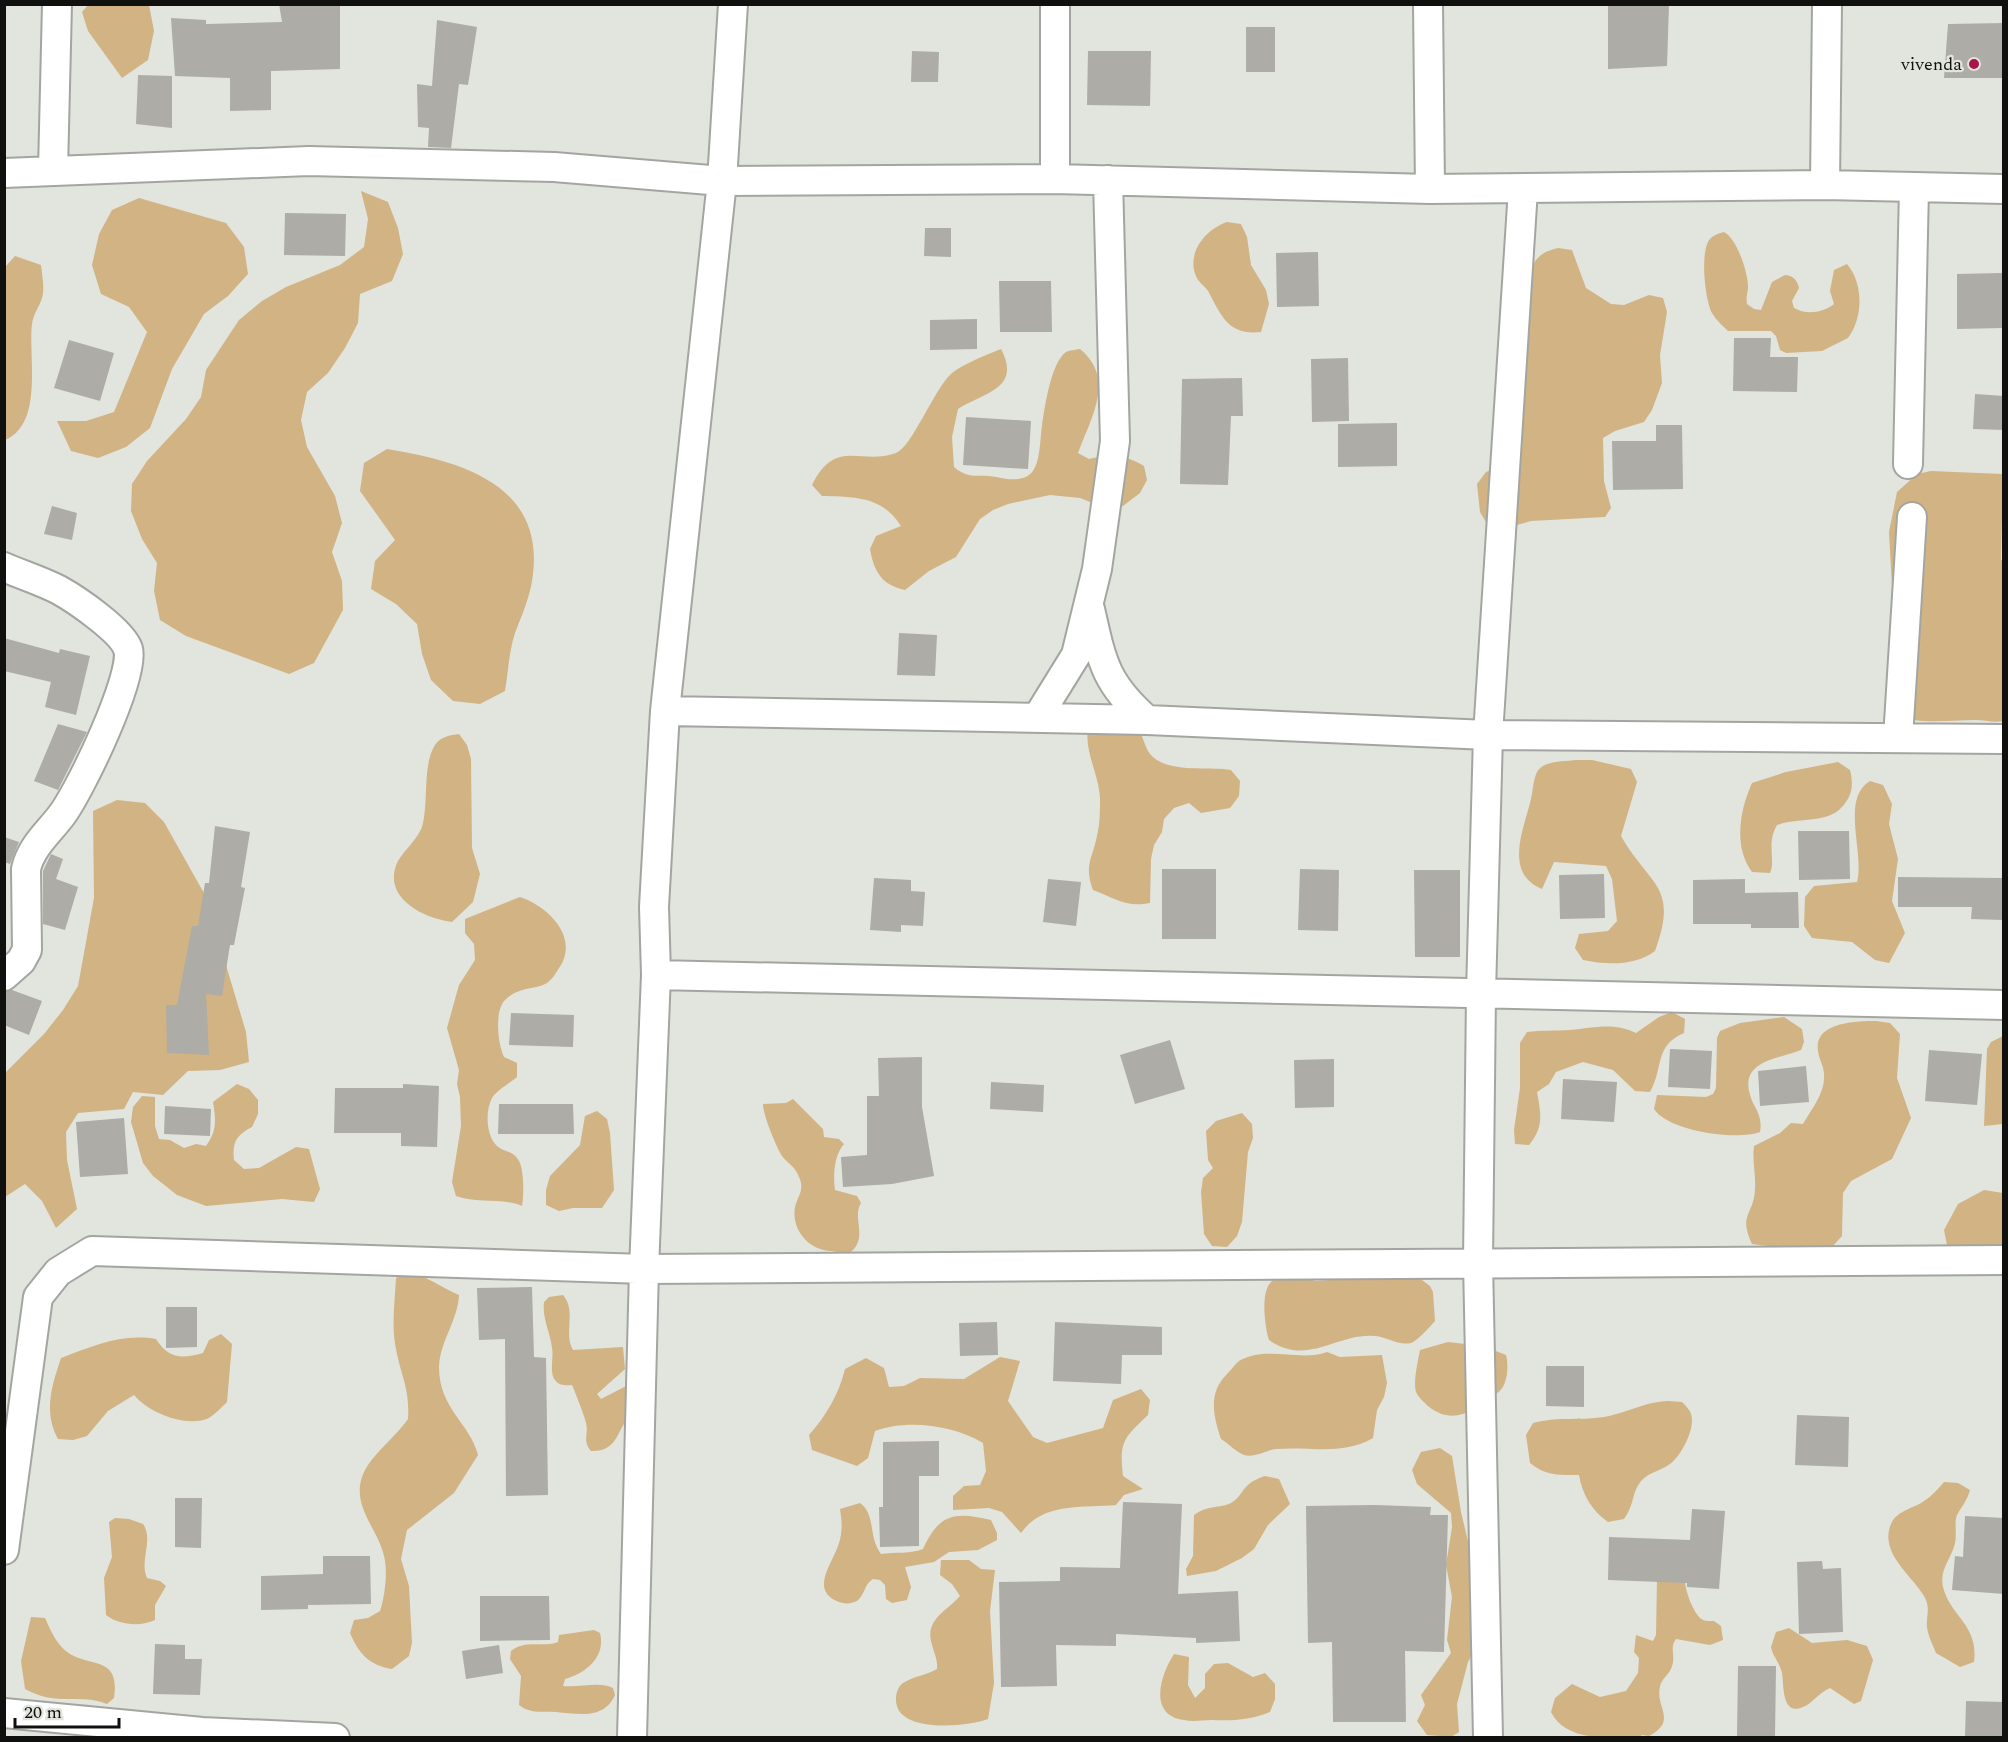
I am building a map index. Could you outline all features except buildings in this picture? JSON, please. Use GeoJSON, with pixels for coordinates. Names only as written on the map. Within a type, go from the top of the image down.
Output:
{"type":"FeatureCollection","features":[{"type":"Feature","properties":{"kind":"street"},"geometry":{"type":"LineString","coordinates":[[53,170],[57,4]]}},
{"type":"Feature","properties":{"kind":"street"},"geometry":{"type":"LineString","coordinates":[[632,1737],[644,1269],[656,975],[654,907],[665,711],[722,181],[733,4]]}},
{"type":"Feature","properties":{"kind":"street"},"geometry":{"type":"LineString","coordinates":[[1055,4],[1055,179]]}},
{"type":"Feature","properties":{"kind":"street"},"geometry":{"type":"LineString","coordinates":[[1428,4],[1430,189]]}},
{"type":"Feature","properties":{"kind":"street"},"geometry":{"type":"LineString","coordinates":[[1825,185],[1827,4]]}},
{"type":"Feature","properties":{"kind":"street"},"geometry":{"type":"LineString","coordinates":[[4,173],[309,161],[554,167],[722,181],[1055,179],[1430,189],[1825,185],[2004,189]]}},
{"type":"Feature","properties":{"kind":"street"},"geometry":{"type":"LineString","coordinates":[[1037,718],[1076,655],[1097,569],[1115,441],[1108,180]]}},
{"type":"Feature","properties":{"kind":"street"},"geometry":{"type":"LineString","coordinates":[[1908,464],[1914,188]]}},
{"type":"Feature","properties":{"kind":"street"},"geometry":{"type":"LineString","coordinates":[[1488,1737],[1478,1262],[1481,993],[1488,735],[1523,189]]}},
{"type":"Feature","properties":{"kind":"street"},"geometry":{"type":"LineString","coordinates":[[1898,738],[1912,517]]}},
{"type":"Feature","properties":{"kind":"street"},"geometry":{"type":"LineString","coordinates":[[4,567],[60,590],[120,634],[128,649],[129,665],[105,735],[62,816],[29,856],[26,868],[27,950],[21,961],[4,976]]}},
{"type":"Feature","properties":{"kind":"street"},"geometry":{"type":"LineString","coordinates":[[1088,604],[1103,667],[1128,703],[1147,720]]}},
{"type":"Feature","properties":{"kind":"street"},"geometry":{"type":"LineString","coordinates":[[665,711],[1147,720],[1488,735],[2004,739]]}},
{"type":"Feature","properties":{"kind":"street"},"geometry":{"type":"LineString","coordinates":[[656,975],[2004,1005]]}},
{"type":"Feature","properties":{"kind":"street"},"geometry":{"type":"LineString","coordinates":[[4,1550],[38,1297],[58,1272],[92,1251],[644,1269],[2004,1260]]}},
{"type":"Feature","properties":{"kind":"street"},"geometry":{"type":"LineString","coordinates":[[4,1713],[202,1735],[335,1737]]}},
{"type":"Feature","properties":{"kind":"shaded area"},"geometry":{"type":"Polygon","coordinates":[[[88,5],[149,5],[154,31],[148,60],[122,78],[88,31],[82,12],[88,5]]]}},
{"type":"Feature","properties":{"kind":"shaded area"},"geometry":{"type":"Polygon","coordinates":[[[361,191],[388,202],[398,228],[403,254],[392,281],[360,294],[358,323],[345,348],[328,373],[307,392],[301,420],[307,447],[335,496],[342,523],[332,552],[342,581],[343,610],[314,663],[289,674],[186,636],[160,620],[154,591],[157,563],[142,539],[131,511],[132,484],[147,461],[186,419],[201,397],[206,370],[239,320],[262,301],[286,287],[340,265],[364,247],[368,219],[361,191]]]}},
{"type":"Feature","properties":{"kind":"shaded area"},"geometry":{"type":"Polygon","coordinates":[[[139,198],[226,223],[244,247],[248,274],[228,296],[204,314],[172,369],[150,428],[126,447],[98,458],[71,451],[57,421],[86,421],[114,412],[147,332],[129,307],[101,294],[92,265],[99,234],[112,210],[139,198]]]}},
{"type":"Feature","properties":{"kind":"shaded area"},"geometry":{"type":"Polygon","coordinates":[[[1227,222],[1241,224],[1247,237],[1251,265],[1266,290],[1269,304],[1261,332],[1241,331],[1227,322],[1196,276],[1194,259],[1200,243],[1212,230],[1227,222]]]}},
{"type":"Feature","properties":{"kind":"shaded area"},"geometry":{"type":"Polygon","coordinates":[[[1724,232],[1738,249],[1748,283],[1747,304],[1754,309],[1761,310],[1772,282],[1785,275],[1795,279],[1799,288],[1792,301],[1794,308],[1809,312],[1825,309],[1834,304],[1830,291],[1834,270],[1847,264],[1853,272],[1859,291],[1857,321],[1848,338],[1822,351],[1786,353],[1780,350],[1776,336],[1771,331],[1728,331],[1709,307],[1704,275],[1707,244],[1712,237],[1724,232]]]}},
{"type":"Feature","properties":{"kind":"shaded area"},"geometry":{"type":"Polygon","coordinates":[[[1558,248],[1572,250],[1586,288],[1611,304],[1624,305],[1649,295],[1663,298],[1667,312],[1660,355],[1662,383],[1652,410],[1644,422],[1615,431],[1603,438],[1604,481],[1611,508],[1605,517],[1531,521],[1502,529],[1487,524],[1480,512],[1477,484],[1486,472],[1498,467],[1529,274],[1539,256],[1558,248]]]}},
{"type":"Feature","properties":{"kind":"shaded area"},"geometry":{"type":"Polygon","coordinates":[[[15,256],[41,265],[43,290],[32,324],[30,405],[25,420],[17,432],[5,440],[5,267],[15,256]]]}},
{"type":"Feature","properties":{"kind":"shaded area"},"geometry":{"type":"Polygon","coordinates":[[[1001,349],[1007,373],[1003,381],[989,393],[958,409],[952,437],[954,467],[965,474],[1009,479],[1019,479],[1032,472],[1038,457],[1046,403],[1056,367],[1066,352],[1080,349],[1091,361],[1097,373],[1099,386],[1094,412],[1078,453],[1089,459],[1110,456],[1131,460],[1144,466],[1147,480],[1140,493],[1123,506],[1095,504],[1080,498],[1050,495],[1008,504],[993,510],[980,519],[956,557],[929,571],[905,590],[890,585],[877,571],[870,549],[876,536],[901,526],[894,516],[867,500],[822,496],[812,485],[821,470],[840,457],[883,456],[902,449],[951,374],[968,363],[1001,349]]]}},
{"type":"Feature","properties":{"kind":"shaded area"},"geometry":{"type":"Polygon","coordinates":[[[387,449],[443,461],[470,471],[493,484],[513,500],[526,522],[533,548],[532,581],[513,640],[505,691],[480,704],[453,701],[431,680],[422,654],[417,624],[396,604],[371,589],[375,561],[395,540],[360,491],[364,463],[387,449]]]}},
{"type":"Feature","properties":{"kind":"shaded area"},"geometry":{"type":"Polygon","coordinates":[[[1931,471],[2003,474],[2001,559],[2004,565],[2003,721],[1914,720],[1908,707],[1893,604],[1889,532],[1897,492],[1917,474],[1931,471]]]}},
{"type":"Feature","properties":{"kind":"shaded area"},"geometry":{"type":"Polygon","coordinates":[[[1088,726],[1139,728],[1148,751],[1157,760],[1177,767],[1231,770],[1240,781],[1239,796],[1230,808],[1201,813],[1189,803],[1174,808],[1164,819],[1162,832],[1154,845],[1151,859],[1150,903],[1127,903],[1093,890],[1089,868],[1099,827],[1100,799],[1088,745],[1088,726]]]}},
{"type":"Feature","properties":{"kind":"shaded area"},"geometry":{"type":"Polygon","coordinates":[[[459,734],[467,745],[471,759],[472,848],[480,874],[473,902],[452,922],[429,916],[408,904],[395,885],[394,874],[398,861],[422,827],[431,753],[440,740],[459,734]]]}},
{"type":"Feature","properties":{"kind":"shaded area"},"geometry":{"type":"Polygon","coordinates":[[[1592,760],[1631,769],[1637,782],[1621,836],[1658,888],[1664,912],[1662,929],[1655,951],[1630,962],[1611,963],[1583,960],[1575,948],[1579,934],[1608,931],[1617,921],[1612,879],[1606,866],[1554,862],[1542,889],[1530,882],[1523,872],[1520,861],[1521,836],[1537,772],[1549,763],[1592,760]]]}},
{"type":"Feature","properties":{"kind":"shaded area"},"geometry":{"type":"Polygon","coordinates":[[[1838,762],[1850,770],[1851,774],[1851,791],[1846,802],[1839,810],[1823,817],[1777,825],[1772,839],[1770,873],[1752,872],[1742,851],[1740,828],[1744,805],[1752,783],[1786,772],[1838,762]]]}},
{"type":"Feature","properties":{"kind":"shaded area"},"geometry":{"type":"Polygon","coordinates":[[[1870,781],[1883,785],[1892,804],[1889,824],[1898,859],[1892,901],[1905,933],[1889,963],[1875,960],[1852,942],[1812,938],[1804,926],[1805,897],[1814,886],[1857,882],[1859,870],[1855,827],[1856,800],[1861,789],[1870,781]]]}},
{"type":"Feature","properties":{"kind":"shaded area"},"geometry":{"type":"Polygon","coordinates":[[[117,800],[145,803],[164,822],[205,895],[246,1032],[249,1062],[220,1070],[188,1071],[163,1095],[133,1092],[124,1109],[78,1113],[66,1132],[67,1160],[77,1209],[56,1228],[42,1201],[25,1184],[5,1197],[4,1074],[44,1034],[78,986],[94,898],[93,811],[117,800]]]}},
{"type":"Feature","properties":{"kind":"shaded area"},"geometry":{"type":"Polygon","coordinates":[[[520,897],[540,907],[557,923],[566,943],[561,965],[551,979],[543,985],[516,992],[505,1000],[499,1012],[498,1028],[502,1052],[504,1057],[517,1063],[517,1077],[492,1098],[488,1110],[488,1123],[493,1142],[514,1155],[521,1165],[522,1206],[456,1196],[452,1182],[461,1126],[457,1084],[459,1070],[447,1028],[459,985],[475,960],[474,944],[465,933],[465,919],[520,897]]]}},
{"type":"Feature","properties":{"kind":"shaded area"},"geometry":{"type":"Polygon","coordinates":[[[1672,1012],[1685,1019],[1684,1033],[1668,1044],[1650,1092],[1635,1091],[1613,1070],[1583,1062],[1556,1072],[1549,1084],[1537,1092],[1540,1120],[1534,1138],[1529,1145],[1515,1144],[1514,1130],[1520,1088],[1520,1043],[1527,1032],[1611,1027],[1636,1033],[1659,1017],[1672,1012]]]}},
{"type":"Feature","properties":{"kind":"shaded area"},"geometry":{"type":"Polygon","coordinates":[[[1784,1017],[1802,1029],[1804,1042],[1801,1050],[1760,1065],[1749,1079],[1749,1090],[1760,1118],[1760,1132],[1735,1135],[1703,1132],[1673,1123],[1654,1109],[1657,1095],[1706,1097],[1713,1094],[1716,1088],[1717,1038],[1720,1031],[1740,1023],[1784,1017]]]}},
{"type":"Feature","properties":{"kind":"shaded area"},"geometry":{"type":"Polygon","coordinates":[[[1876,1021],[1890,1023],[1900,1034],[1897,1078],[1911,1118],[1892,1159],[1851,1181],[1843,1193],[1842,1236],[1832,1247],[1782,1248],[1752,1244],[1746,1226],[1755,1189],[1754,1146],[1780,1133],[1791,1123],[1803,1124],[1813,1108],[1823,1084],[1824,1070],[1818,1051],[1818,1041],[1822,1034],[1838,1025],[1876,1021]]]}},
{"type":"Feature","properties":{"kind":"shaded area"},"geometry":{"type":"Polygon","coordinates":[[[2003,1036],[2003,1124],[1984,1126],[1987,1049],[1991,1042],[2003,1036]]]}},
{"type":"Feature","properties":{"kind":"shaded area"},"geometry":{"type":"Polygon","coordinates":[[[237,1084],[249,1089],[258,1100],[258,1114],[252,1127],[236,1140],[234,1160],[244,1169],[259,1168],[296,1147],[309,1149],[320,1189],[314,1202],[282,1199],[206,1206],[177,1195],[153,1176],[143,1163],[131,1122],[133,1107],[142,1096],[155,1097],[155,1126],[159,1139],[170,1140],[184,1148],[196,1144],[206,1146],[215,1125],[213,1102],[237,1084]]]}},
{"type":"Feature","properties":{"kind":"shaded area"},"geometry":{"type":"Polygon","coordinates":[[[793,1099],[823,1129],[824,1137],[839,1139],[844,1144],[835,1166],[835,1190],[857,1196],[861,1203],[858,1215],[859,1238],[853,1250],[848,1253],[823,1250],[809,1243],[799,1231],[796,1223],[794,1215],[801,1182],[796,1171],[779,1151],[767,1123],[763,1104],[786,1103],[793,1099]]]}},
{"type":"Feature","properties":{"kind":"shaded area"},"geometry":{"type":"Polygon","coordinates":[[[597,1111],[607,1119],[614,1190],[602,1208],[573,1208],[559,1211],[546,1205],[546,1190],[550,1176],[580,1145],[585,1116],[597,1111]]]}},
{"type":"Feature","properties":{"kind":"shaded area"},"geometry":{"type":"Polygon","coordinates":[[[1242,1113],[1252,1124],[1253,1138],[1248,1152],[1242,1222],[1237,1236],[1227,1247],[1212,1246],[1204,1234],[1201,1192],[1203,1178],[1213,1168],[1208,1160],[1206,1131],[1216,1121],[1242,1113]]]}},
{"type":"Feature","properties":{"kind":"shaded area"},"geometry":{"type":"Polygon","coordinates":[[[1984,1190],[2003,1193],[2003,1249],[1953,1248],[1947,1245],[1944,1230],[1958,1204],[1984,1190]]]}},
{"type":"Feature","properties":{"kind":"shaded area"},"geometry":{"type":"Polygon","coordinates":[[[409,1272],[459,1295],[456,1313],[440,1357],[440,1382],[449,1405],[469,1434],[478,1455],[454,1493],[407,1530],[401,1559],[409,1586],[412,1643],[409,1656],[392,1669],[377,1665],[361,1653],[350,1633],[354,1620],[368,1618],[380,1611],[385,1591],[384,1556],[363,1508],[360,1488],[362,1477],[371,1461],[408,1419],[408,1399],[396,1349],[394,1322],[396,1278],[409,1272]]]}},
{"type":"Feature","properties":{"kind":"shaded area"},"geometry":{"type":"Polygon","coordinates":[[[1303,1275],[1315,1281],[1330,1280],[1344,1275],[1418,1277],[1430,1286],[1433,1292],[1435,1321],[1420,1337],[1406,1344],[1379,1336],[1360,1336],[1309,1350],[1283,1347],[1269,1340],[1265,1318],[1266,1291],[1274,1280],[1303,1275]]]}},
{"type":"Feature","properties":{"kind":"shaded area"},"geometry":{"type":"Polygon","coordinates":[[[563,1295],[569,1308],[569,1336],[573,1350],[623,1347],[625,1369],[597,1394],[601,1399],[632,1383],[632,1415],[612,1443],[600,1450],[591,1451],[588,1447],[587,1427],[572,1385],[558,1383],[552,1373],[551,1342],[544,1314],[544,1302],[549,1297],[563,1295]]]}},
{"type":"Feature","properties":{"kind":"shaded area"},"geometry":{"type":"Polygon","coordinates":[[[221,1334],[232,1344],[227,1402],[209,1418],[190,1421],[168,1417],[149,1408],[134,1395],[108,1411],[87,1436],[73,1440],[58,1439],[51,1419],[50,1398],[61,1358],[108,1342],[131,1338],[156,1339],[171,1354],[188,1356],[203,1353],[209,1340],[221,1334]]]}},
{"type":"Feature","properties":{"kind":"shaded area"},"geometry":{"type":"Polygon","coordinates":[[[1448,1342],[1483,1346],[1506,1355],[1507,1358],[1507,1375],[1501,1390],[1475,1409],[1452,1416],[1444,1415],[1428,1406],[1420,1398],[1415,1387],[1420,1350],[1448,1342]]]}},
{"type":"Feature","properties":{"kind":"shaded area"},"geometry":{"type":"Polygon","coordinates":[[[1327,1352],[1340,1357],[1382,1355],[1387,1383],[1384,1397],[1377,1410],[1373,1438],[1361,1444],[1338,1449],[1276,1449],[1248,1456],[1238,1452],[1221,1439],[1214,1413],[1215,1397],[1221,1381],[1234,1365],[1249,1356],[1260,1354],[1316,1355],[1327,1352]]]}},
{"type":"Feature","properties":{"kind":"shaded area"},"geometry":{"type":"Polygon","coordinates":[[[1000,1357],[1020,1361],[1008,1401],[1033,1437],[1047,1443],[1103,1428],[1113,1400],[1141,1389],[1150,1400],[1148,1415],[1128,1435],[1123,1447],[1122,1464],[1123,1476],[1143,1489],[1124,1495],[1116,1505],[1064,1508],[1052,1511],[1030,1523],[1021,1533],[1002,1512],[989,1508],[953,1510],[953,1496],[964,1486],[980,1485],[986,1471],[983,1443],[971,1437],[930,1426],[888,1427],[875,1431],[868,1458],[857,1466],[812,1450],[809,1435],[831,1404],[845,1369],[866,1358],[884,1368],[889,1387],[904,1386],[920,1378],[964,1379],[1000,1357]]]}},
{"type":"Feature","properties":{"kind":"shaded area"},"geometry":{"type":"Polygon","coordinates":[[[1682,1402],[1690,1411],[1692,1420],[1689,1434],[1674,1460],[1641,1481],[1624,1519],[1608,1522],[1597,1513],[1585,1495],[1579,1475],[1547,1473],[1530,1463],[1526,1435],[1533,1423],[1604,1417],[1651,1403],[1682,1402]]]}},
{"type":"Feature","properties":{"kind":"shaded area"},"geometry":{"type":"Polygon","coordinates":[[[1440,1448],[1452,1456],[1461,1512],[1471,1554],[1482,1637],[1468,1662],[1457,1704],[1459,1732],[1451,1737],[1427,1735],[1417,1721],[1425,1705],[1421,1695],[1451,1653],[1447,1640],[1452,1597],[1446,1565],[1452,1527],[1451,1513],[1417,1484],[1412,1470],[1421,1452],[1440,1448]]]}},
{"type":"Feature","properties":{"kind":"shaded area"},"geometry":{"type":"Polygon","coordinates":[[[1265,1476],[1279,1479],[1290,1504],[1268,1525],[1254,1549],[1242,1558],[1216,1571],[1187,1576],[1186,1569],[1193,1556],[1194,1515],[1205,1509],[1231,1503],[1251,1482],[1265,1476]]]}},
{"type":"Feature","properties":{"kind":"shaded area"},"geometry":{"type":"Polygon","coordinates":[[[1944,1482],[1958,1483],[1970,1490],[1957,1515],[1955,1543],[1944,1569],[1942,1581],[1947,1597],[1972,1639],[1974,1662],[1960,1667],[1936,1653],[1929,1637],[1926,1600],[1894,1556],[1888,1535],[1891,1524],[1897,1516],[1927,1499],[1944,1482]]]}},
{"type":"Feature","properties":{"kind":"shaded area"},"geometry":{"type":"Polygon","coordinates":[[[860,1503],[868,1513],[874,1540],[881,1554],[923,1549],[935,1528],[949,1518],[957,1516],[991,1520],[997,1533],[997,1540],[978,1550],[949,1552],[934,1562],[905,1567],[911,1587],[907,1600],[892,1603],[886,1599],[885,1585],[880,1580],[873,1579],[857,1601],[841,1603],[825,1591],[825,1577],[841,1536],[840,1509],[860,1503]]]}},
{"type":"Feature","properties":{"kind":"shaded area"},"geometry":{"type":"Polygon","coordinates":[[[115,1518],[129,1519],[143,1524],[146,1530],[145,1571],[147,1578],[160,1581],[166,1586],[155,1605],[155,1620],[137,1624],[123,1623],[106,1615],[104,1578],[112,1557],[109,1522],[115,1518]]]}},
{"type":"Feature","properties":{"kind":"shaded area"},"geometry":{"type":"Polygon","coordinates":[[[941,1560],[969,1560],[981,1569],[995,1570],[990,1611],[994,1683],[988,1719],[978,1722],[949,1725],[919,1723],[907,1718],[899,1710],[896,1699],[903,1683],[937,1669],[930,1633],[939,1616],[960,1596],[952,1584],[940,1575],[941,1560]]]}},
{"type":"Feature","properties":{"kind":"shaded area"},"geometry":{"type":"Polygon","coordinates":[[[1685,1578],[1687,1593],[1694,1610],[1702,1619],[1714,1621],[1721,1626],[1723,1640],[1710,1645],[1676,1639],[1673,1646],[1672,1666],[1660,1686],[1659,1694],[1664,1719],[1658,1730],[1649,1736],[1642,1735],[1638,1738],[1588,1736],[1567,1729],[1558,1722],[1551,1712],[1555,1698],[1572,1684],[1600,1697],[1626,1691],[1638,1673],[1639,1658],[1634,1652],[1636,1635],[1653,1641],[1656,1635],[1657,1580],[1685,1578]]]}},
{"type":"Feature","properties":{"kind":"shaded area"},"geometry":{"type":"Polygon","coordinates":[[[31,1617],[45,1618],[58,1643],[65,1651],[109,1669],[115,1685],[114,1698],[107,1704],[88,1700],[58,1699],[25,1689],[21,1661],[31,1617]]]}},
{"type":"Feature","properties":{"kind":"shaded area"},"geometry":{"type":"Polygon","coordinates":[[[1789,1628],[1812,1643],[1847,1640],[1867,1646],[1873,1660],[1861,1701],[1854,1704],[1830,1688],[1806,1706],[1796,1709],[1787,1703],[1781,1669],[1771,1647],[1776,1632],[1789,1628]]]}},
{"type":"Feature","properties":{"kind":"shaded area"},"geometry":{"type":"Polygon","coordinates":[[[594,1630],[600,1633],[601,1642],[597,1657],[580,1673],[565,1679],[563,1686],[608,1686],[613,1688],[615,1695],[610,1703],[590,1714],[532,1711],[519,1705],[521,1676],[510,1659],[511,1651],[522,1645],[558,1642],[559,1635],[594,1630]]]}},
{"type":"Feature","properties":{"kind":"shaded area"},"geometry":{"type":"Polygon","coordinates":[[[1174,1654],[1189,1657],[1188,1685],[1195,1698],[1205,1688],[1205,1674],[1214,1664],[1228,1663],[1253,1677],[1265,1673],[1275,1684],[1275,1699],[1270,1712],[1234,1720],[1191,1721],[1172,1717],[1161,1702],[1160,1693],[1165,1672],[1174,1654]]]}},
{"type":"Feature","properties":{"kind":"place","name":"vivenda"},"geometry":{"type":"Point","coordinates":[1974,64]}}]}
